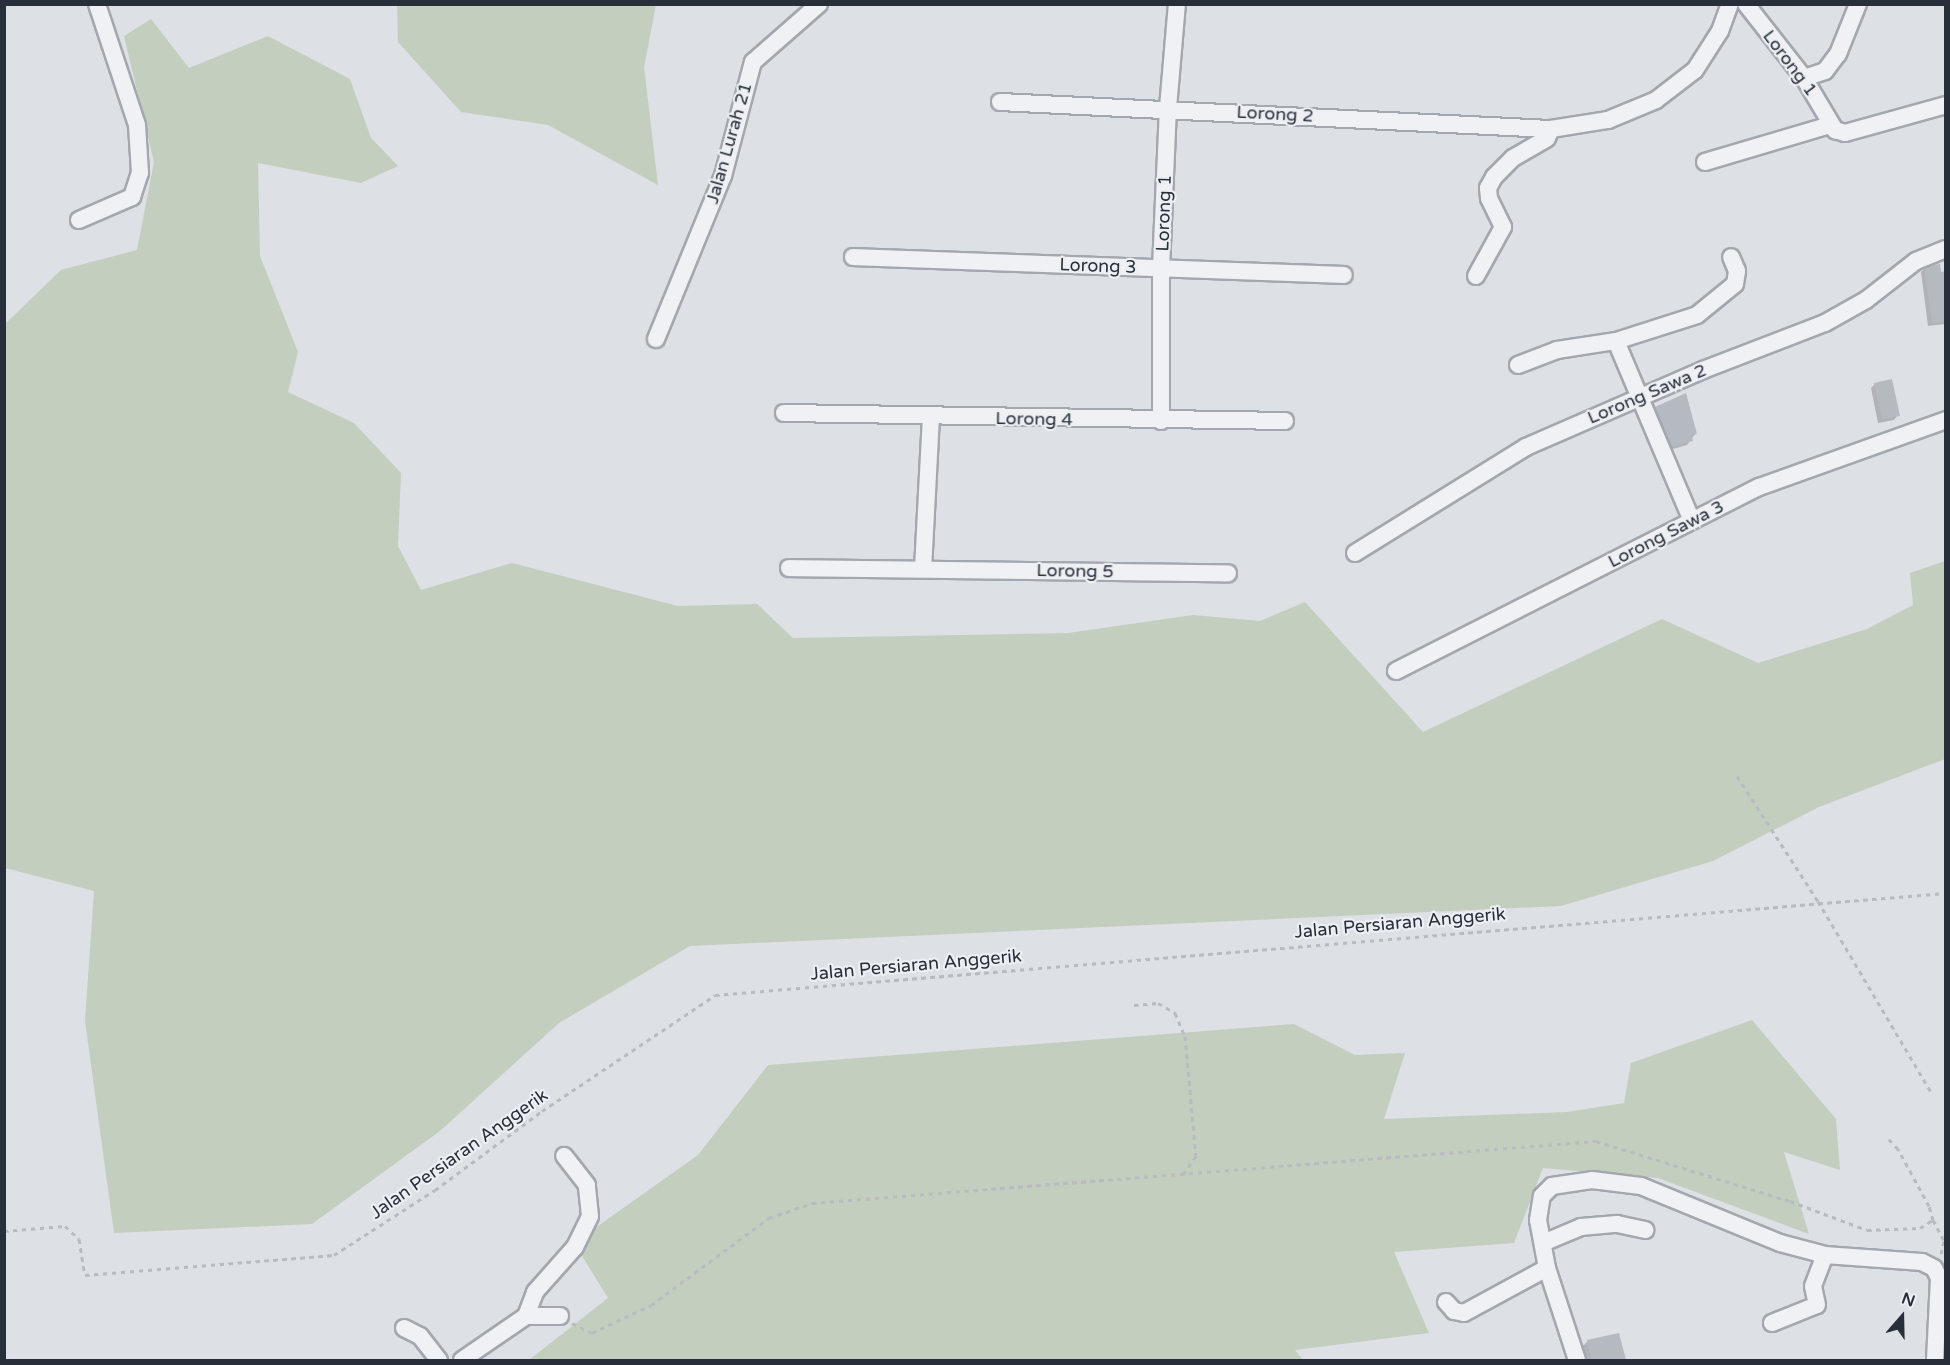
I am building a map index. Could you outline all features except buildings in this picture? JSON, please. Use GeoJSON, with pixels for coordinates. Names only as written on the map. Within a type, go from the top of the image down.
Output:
{"type":"FeatureCollection","features":[{"type":"Feature","properties":{"kind":"street"},"geometry":{"type":"LineString","coordinates":[[79,220],[132,197],[140,173],[137,125],[97,4]]}},
{"type":"Feature","properties":{"kind":"street","name":"Jalan Lurah 21"},"geometry":{"type":"LineString","coordinates":[[656,339],[723,176],[753,62],[819,4]]}},
{"type":"Feature","properties":{"kind":"street","name":"Lorong 1"},"geometry":{"type":"LineString","coordinates":[[1161,421],[1161,268],[1168,108],[1177,4]]}},
{"type":"Feature","properties":{"kind":"street","name":"Lorong 2"},"geometry":{"type":"LineString","coordinates":[[1000,102],[1168,108],[1551,129],[1608,120],[1656,100],[1695,70],[1720,31],[1730,4]]}},
{"type":"Feature","properties":{"kind":"street","name":"Lorong 1"},"geometry":{"type":"LineString","coordinates":[[1746,4],[1804,78],[1830,124]]}},
{"type":"Feature","properties":{"kind":"street"},"geometry":{"type":"LineString","coordinates":[[1804,78],[1825,71],[1838,54],[1858,4]]}},
{"type":"Feature","properties":{"kind":"street"},"geometry":{"type":"LineString","coordinates":[[1705,162],[1830,124],[1845,133],[1946,105]]}},
{"type":"Feature","properties":{"kind":"street"},"geometry":{"type":"LineString","coordinates":[[1476,276],[1503,227],[1488,198],[1488,188],[1513,158],[1547,138],[1551,129]]}},
{"type":"Feature","properties":{"kind":"street","name":"Lorong Sawa 2"},"geometry":{"type":"LineString","coordinates":[[1355,553],[1526,447],[1641,397],[1825,323],[1866,300],[1916,261],[1946,249]]}},
{"type":"Feature","properties":{"kind":"street","name":"Lorong 3"},"geometry":{"type":"LineString","coordinates":[[853,257],[1344,275]]}},
{"type":"Feature","properties":{"kind":"street"},"geometry":{"type":"LineString","coordinates":[[1518,365],[1557,350],[1616,341],[1697,315],[1735,284],[1737,271],[1731,257]]}},
{"type":"Feature","properties":{"kind":"street"},"geometry":{"type":"LineString","coordinates":[[1616,341],[1692,520]]}},
{"type":"Feature","properties":{"kind":"street","name":"Lorong 4"},"geometry":{"type":"LineString","coordinates":[[784,413],[1161,421],[1285,421]]}},
{"type":"Feature","properties":{"kind":"street"},"geometry":{"type":"LineString","coordinates":[[923,569],[931,416]]}},
{"type":"Feature","properties":{"kind":"street","name":"Lorong Sawa 3"},"geometry":{"type":"LineString","coordinates":[[1396,671],[1759,487],[1946,420]]}},
{"type":"Feature","properties":{"kind":"street","name":"Lorong 5"},"geometry":{"type":"LineString","coordinates":[[789,568],[1228,573]]}},
{"type":"Feature","properties":{"kind":"street"},"geometry":{"type":"LineString","coordinates":[[462,1360],[526,1316],[536,1292],[574,1247],[590,1216],[587,1185],[564,1156]]}},
{"type":"Feature","properties":{"kind":"street"},"geometry":{"type":"LineString","coordinates":[[1577,1360],[1547,1268],[1538,1220],[1546,1190],[1560,1183],[1592,1180],[1641,1186],[1780,1243],[1825,1255],[1922,1262],[1935,1268],[1939,1278],[1935,1360]]}},
{"type":"Feature","properties":{"kind":"street"},"geometry":{"type":"LineString","coordinates":[[1543,1243],[1581,1227],[1617,1224],[1645,1230]]}},
{"type":"Feature","properties":{"kind":"street"},"geometry":{"type":"LineString","coordinates":[[1772,1323],[1817,1305],[1814,1286],[1825,1255]]}},
{"type":"Feature","properties":{"kind":"street"},"geometry":{"type":"LineString","coordinates":[[1446,1302],[1454,1311],[1464,1313],[1547,1268]]}},
{"type":"Feature","properties":{"kind":"street"},"geometry":{"type":"LineString","coordinates":[[526,1316],[560,1316]]}},
{"type":"Feature","properties":{"kind":"street"},"geometry":{"type":"LineString","coordinates":[[404,1328],[420,1336],[439,1360]]}},
{"type":"Feature","properties":{"kind":"path"},"geometry":{"type":"LineString","coordinates":[[1737,776],[1818,901],[1932,1094]]}},
{"type":"Feature","properties":{"kind":"path","name":"Jalan Persiaran Anggerik"},"geometry":{"type":"LineString","coordinates":[[4,1231],[65,1226],[79,1239],[84,1275],[334,1255],[435,1190],[542,1111],[715,995],[1818,901],[1946,893]]}},
{"type":"Feature","properties":{"kind":"path"},"geometry":{"type":"LineString","coordinates":[[1134,1005],[1158,1003],[1175,1013],[1185,1036],[1196,1156],[1182,1176]]}},
{"type":"Feature","properties":{"kind":"path"},"geometry":{"type":"LineString","coordinates":[[1887,1137],[1919,1186],[1944,1241],[1942,1252]]}},
{"type":"Feature","properties":{"kind":"path"},"geometry":{"type":"LineString","coordinates":[[560,1316],[592,1334],[651,1305],[769,1218],[812,1203],[1182,1176],[1596,1141],[1790,1201],[1867,1230],[1920,1228],[1933,1220]]}},
{"type":"Feature","properties":{"kind":"green space"},"geometry":{"type":"Polygon","coordinates":[[[397,5],[656,5],[644,67],[658,185],[548,125],[461,112],[398,42],[397,5]]]}},
{"type":"Feature","properties":{"kind":"green space"},"geometry":{"type":"Polygon","coordinates":[[[151,19],[189,68],[268,36],[350,79],[371,138],[398,166],[361,183],[258,163],[260,256],[298,352],[288,392],[354,423],[401,473],[398,546],[421,590],[512,563],[678,606],[757,604],[793,638],[1068,633],[1193,615],[1260,621],[1305,602],[1423,732],[1662,619],[1758,663],[1867,629],[1913,605],[1910,573],[1945,561],[1945,759],[1819,807],[1713,861],[1561,906],[690,946],[559,1023],[440,1131],[312,1224],[114,1233],[85,1021],[94,891],[5,868],[4,325],[61,270],[137,250],[154,162],[124,36],[151,19]]]}},
{"type":"Feature","properties":{"kind":"green space"},"geometry":{"type":"Polygon","coordinates":[[[1752,1020],[1836,1119],[1840,1170],[1784,1152],[1809,1234],[1658,1178],[1543,1168],[1514,1243],[1394,1252],[1429,1333],[1295,1350],[1303,1360],[529,1360],[608,1298],[574,1243],[698,1155],[768,1065],[1294,1024],[1355,1055],[1405,1053],[1384,1119],[1567,1112],[1624,1103],[1631,1063],[1752,1020]]]}}]}
